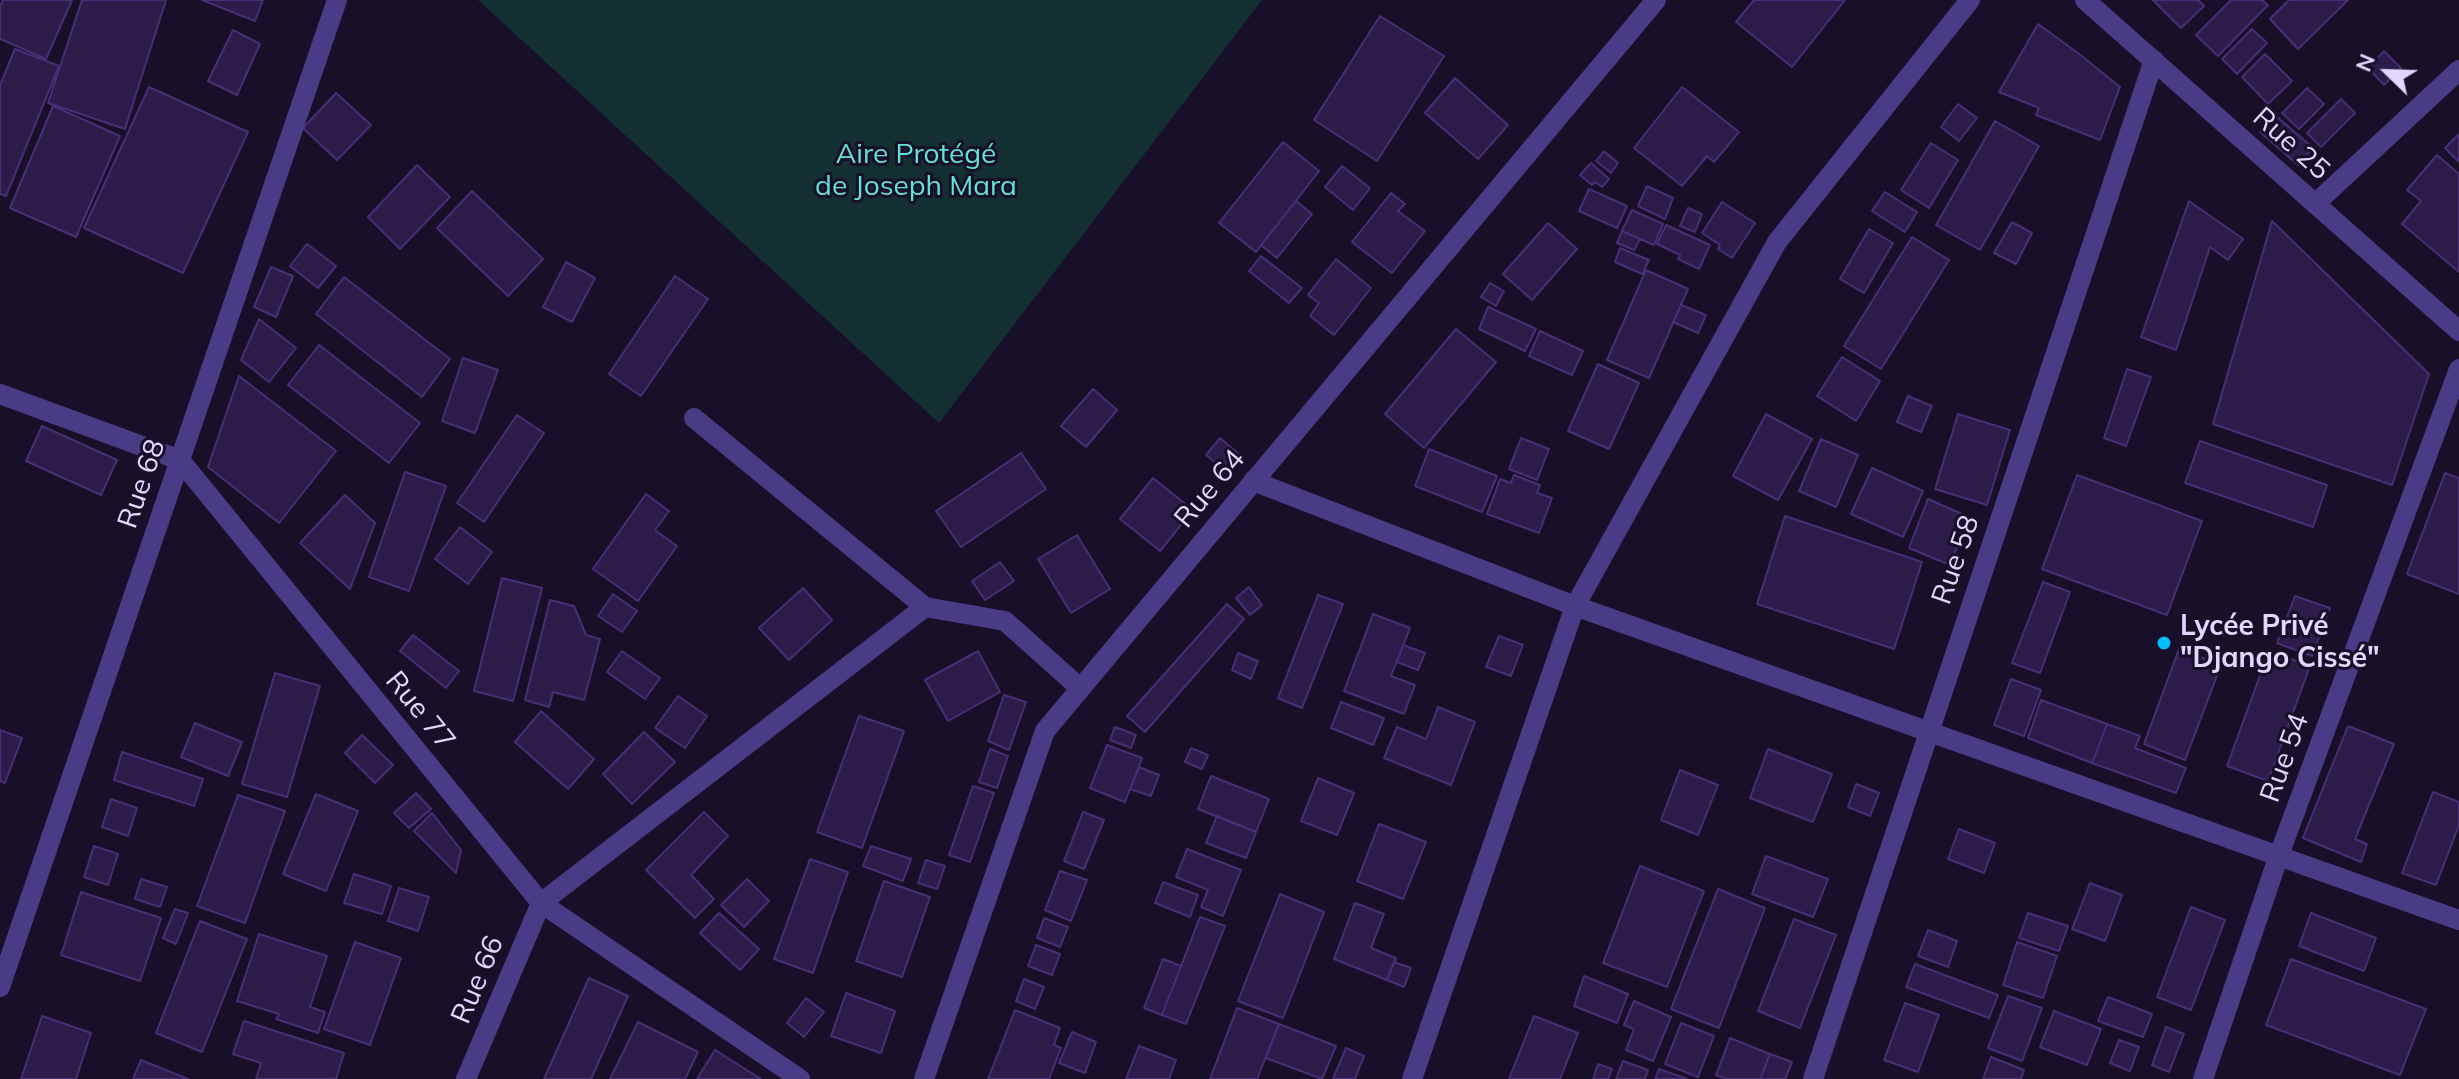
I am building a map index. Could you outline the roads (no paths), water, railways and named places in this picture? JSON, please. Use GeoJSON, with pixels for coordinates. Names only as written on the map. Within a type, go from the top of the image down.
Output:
{"type":"FeatureCollection","features":[{"type":"Feature","properties":{"kind":"street","name":"Rue 68"},"geometry":{"type":"LineString","coordinates":[[0,987],[337,0]]}},
{"type":"Feature","properties":{"kind":"street","name":"Rue 64"},"geometry":{"type":"LineString","coordinates":[[924,1079],[1045,731],[1656,0]]}},
{"type":"Feature","properties":{"kind":"street"},"geometry":{"type":"LineString","coordinates":[[1412,1079],[1575,606],[1777,242],[1970,0]]}},
{"type":"Feature","properties":{"kind":"street","name":"Rue 25"},"geometry":{"type":"LineString","coordinates":[[2085,0],[2459,331]]}},
{"type":"Feature","properties":{"kind":"street","name":"Rue 58"},"geometry":{"type":"LineString","coordinates":[[1813,1079],[2154,60]]}},
{"type":"Feature","properties":{"kind":"street"},"geometry":{"type":"LineString","coordinates":[[2315,204],[2459,70]]}},
{"type":"Feature","properties":{"kind":"street","name":"Rue 54"},"geometry":{"type":"LineString","coordinates":[[2203,1079],[2279,855],[2459,369]]}},
{"type":"Feature","properties":{"kind":"street"},"geometry":{"type":"LineString","coordinates":[[0,394],[180,460]]}},
{"type":"Feature","properties":{"kind":"street"},"geometry":{"type":"LineString","coordinates":[[694,418],[925,607],[1005,621],[1080,688]]}},
{"type":"Feature","properties":{"kind":"street","name":"Rue 77"},"geometry":{"type":"LineString","coordinates":[[180,460],[541,903],[800,1079]]}},
{"type":"Feature","properties":{"kind":"street"},"geometry":{"type":"LineString","coordinates":[[1253,481],[1575,606],[2459,920]]}},
{"type":"Feature","properties":{"kind":"street"},"geometry":{"type":"LineString","coordinates":[[541,903],[925,607]]}},
{"type":"Feature","properties":{"kind":"street","name":"Rue 66"},"geometry":{"type":"LineString","coordinates":[[466,1079],[541,903]]}},
{"type":"Feature","properties":{"kind":"place","name":"Lycée Privé \"Django Cissé\""},"geometry":{"type":"Point","coordinates":[2164,643]}},
{"type":"Feature","properties":{"kind":"park label","name":"Aire Protégé de Joseph Mara"},"geometry":{"type":"Point","coordinates":[916,171]}}]}
